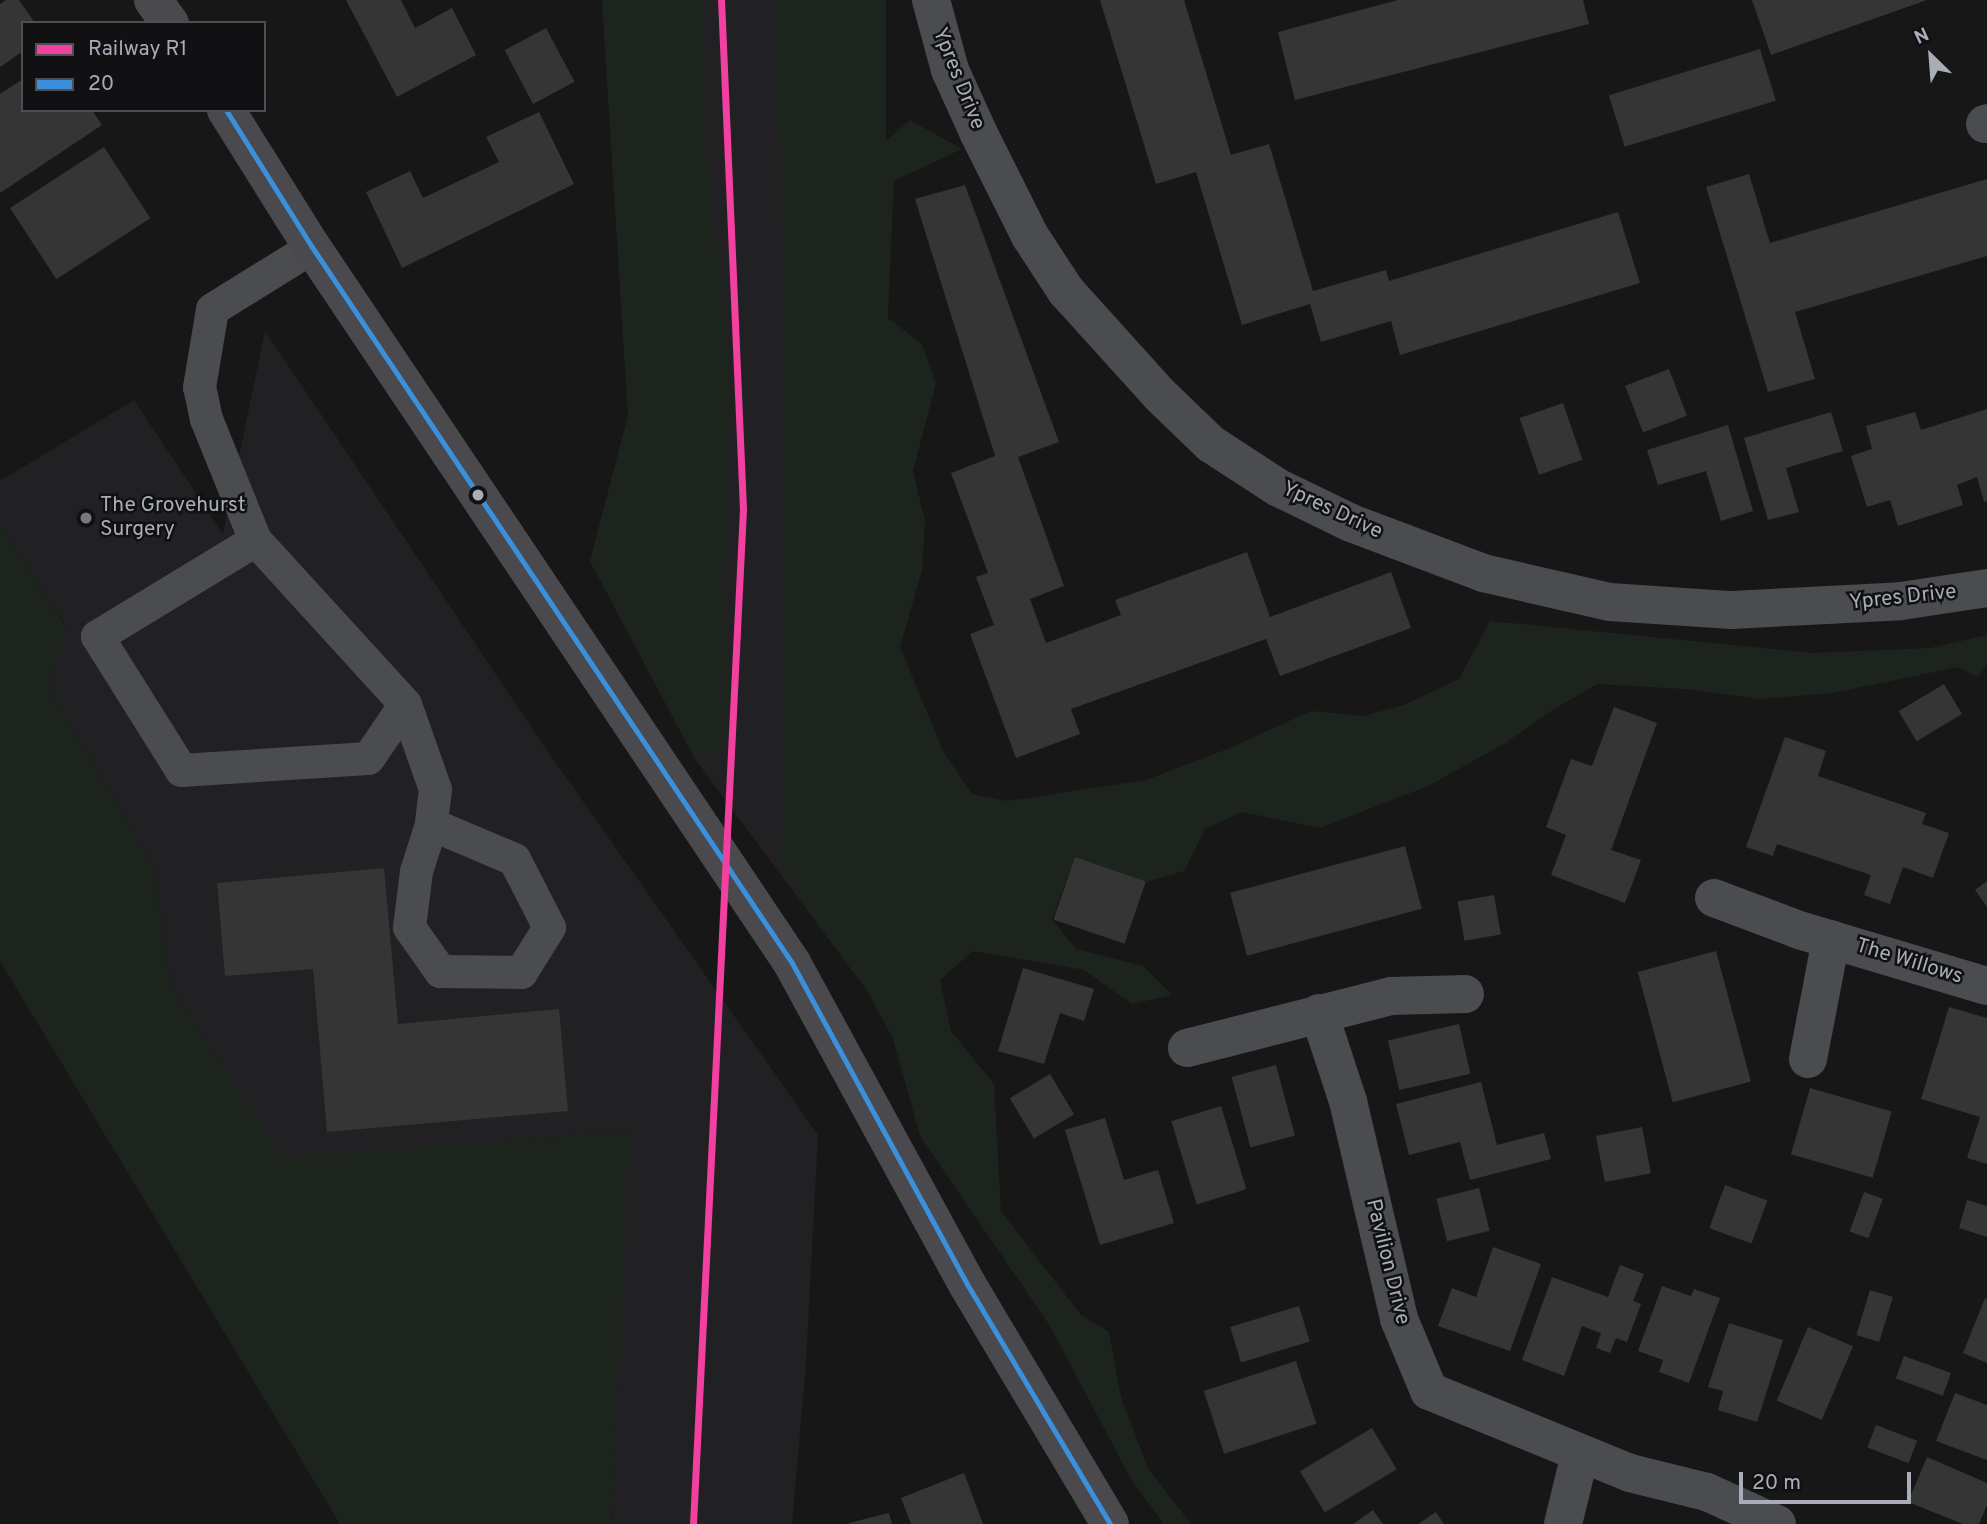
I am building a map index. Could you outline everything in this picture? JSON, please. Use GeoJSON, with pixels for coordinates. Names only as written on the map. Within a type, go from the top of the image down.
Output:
{"type":"FeatureCollection","features":[{"type":"Feature","properties":{"kind":"street"},"geometry":{"type":"LineString","coordinates":[[153,0],[169,21]]}},
{"type":"Feature","properties":{"kind":"street","name":"Ypres Drive"},"geometry":{"type":"LineString","coordinates":[[931,0],[950,70],[979,134],[1030,236],[1066,291],[1150,385],[1211,444],[1277,486],[1351,523],[1483,573],[1610,602],[1732,610],[1901,601],[1987,588]]}},
{"type":"Feature","properties":{"kind":"street"},"geometry":{"type":"LineString","coordinates":[[227,112],[312,247],[642,735],[792,963],[967,1284],[1110,1524]]}},
{"type":"Feature","properties":{"kind":"street","name":"The Willows"},"geometry":{"type":"LineString","coordinates":[[1714,898],[1831,939],[1987,986]]}},
{"type":"Feature","properties":{"kind":"street","name":"The Willows"},"geometry":{"type":"LineString","coordinates":[[1808,1059],[1831,939]]}},
{"type":"Feature","properties":{"kind":"street"},"geometry":{"type":"LineString","coordinates":[[1187,1048],[1391,996],[1465,994]]}},
{"type":"Feature","properties":{"kind":"street","name":"Pavilion Drive"},"geometry":{"type":"LineString","coordinates":[[1319,1013],[1348,1101],[1399,1319],[1429,1391],[1580,1454],[1630,1472],[1707,1492],[1777,1524]]}},
{"type":"Feature","properties":{"kind":"street"},"geometry":{"type":"LineString","coordinates":[[1563,1524],[1580,1454]]}},
{"type":"Feature","properties":{"kind":"lane"},"geometry":{"type":"LineString","coordinates":[[312,247],[212,309],[199,387],[206,419],[255,540],[405,704],[435,789],[431,824],[416,871],[409,927],[440,971],[521,972],[549,927],[514,859],[431,824]]}},
{"type":"Feature","properties":{"kind":"lane"},"geometry":{"type":"LineString","coordinates":[[255,540],[97,636],[181,770],[368,758],[405,704]]}},
{"type":"Feature","properties":{"kind":"shaded area"},"geometry":{"type":"Polygon","coordinates":[[[602,0],[886,0],[833,873],[812,917],[695,759],[590,561],[628,416],[602,0]]]}},
{"type":"Feature","properties":{"kind":"shaded area"},"geometry":{"type":"Polygon","coordinates":[[[602,0],[703,0],[708,166],[732,390],[723,588],[733,686],[722,751],[695,759],[590,561],[628,416],[602,0]]]}},
{"type":"Feature","properties":{"kind":"shaded area"},"geometry":{"type":"Polygon","coordinates":[[[773,0],[886,0],[886,141],[910,120],[962,149],[894,181],[888,318],[922,344],[936,383],[913,471],[925,521],[922,570],[900,647],[943,751],[972,794],[1007,801],[1146,780],[1230,748],[1311,711],[1363,716],[1404,705],[1459,679],[1490,621],[1813,653],[1930,648],[1987,635],[1987,665],[1977,677],[1958,667],[1833,693],[1761,699],[1685,689],[1597,684],[1551,711],[1504,744],[1428,786],[1320,828],[1242,812],[1205,829],[1184,871],[1146,882],[1075,857],[1052,919],[1076,949],[1143,966],[1172,995],[1132,1004],[1084,970],[973,951],[940,980],[951,1031],[994,1084],[1001,1211],[1081,1315],[1109,1332],[1121,1397],[1148,1468],[1191,1524],[1164,1524],[1131,1479],[1050,1326],[920,1136],[893,1039],[868,992],[812,917],[777,854],[784,831],[783,221],[773,0]]]}},
{"type":"Feature","properties":{"kind":"shaded area"},"geometry":{"type":"Polygon","coordinates":[[[265,331],[544,746],[818,1135],[806,1363],[792,1524],[611,1524],[629,1131],[282,1159],[171,986],[153,865],[48,688],[65,625],[0,525],[0,481],[134,400],[223,534],[265,331]]]}},
{"type":"Feature","properties":{"kind":"shaded area"},"geometry":{"type":"Polygon","coordinates":[[[0,525],[65,626],[48,688],[153,865],[171,986],[282,1158],[630,1131],[611,1524],[340,1524],[0,961],[0,525]]]}},
{"type":"Feature","properties":{"kind":"building"},"geometry":{"type":"Polygon","coordinates":[[[6,0],[19,0],[34,21],[21,21],[21,52],[0,67],[0,4],[6,0]]]}},
{"type":"Feature","properties":{"kind":"building"},"geometry":{"type":"Polygon","coordinates":[[[346,0],[401,0],[415,28],[452,8],[476,55],[397,97],[346,0]]]}},
{"type":"Feature","properties":{"kind":"building"},"geometry":{"type":"Polygon","coordinates":[[[1100,0],[1184,0],[1231,155],[1269,144],[1313,291],[1386,270],[1389,281],[1618,212],[1640,283],[1400,355],[1391,321],[1321,342],[1310,304],[1242,325],[1196,172],[1156,184],[1100,0]]]}},
{"type":"Feature","properties":{"kind":"building"},"geometry":{"type":"Polygon","coordinates":[[[1398,0],[1583,0],[1589,24],[1295,100],[1278,32],[1398,0]]]}},
{"type":"Feature","properties":{"kind":"building"},"geometry":{"type":"Polygon","coordinates":[[[1752,0],[1927,0],[1771,55],[1752,0]]]}},
{"type":"Feature","properties":{"kind":"building"},"geometry":{"type":"Polygon","coordinates":[[[546,28],[575,82],[533,104],[505,50],[546,28]]]}},
{"type":"Feature","properties":{"kind":"building"},"geometry":{"type":"Polygon","coordinates":[[[1760,49],[1776,101],[1625,147],[1609,95],[1760,49]]]}},
{"type":"Feature","properties":{"kind":"building"},"geometry":{"type":"Polygon","coordinates":[[[21,80],[21,112],[93,112],[102,125],[0,193],[0,94],[21,80]]]}},
{"type":"Feature","properties":{"kind":"building"},"geometry":{"type":"Polygon","coordinates":[[[539,112],[574,184],[402,268],[366,192],[410,171],[423,198],[499,162],[486,137],[539,112]]]}},
{"type":"Feature","properties":{"kind":"building"},"geometry":{"type":"Polygon","coordinates":[[[104,147],[150,218],[56,279],[10,208],[104,147]]]}},
{"type":"Feature","properties":{"kind":"building"},"geometry":{"type":"Polygon","coordinates":[[[1749,174],[1770,243],[1987,179],[1987,256],[1795,312],[1815,379],[1768,392],[1706,187],[1749,174]]]}},
{"type":"Feature","properties":{"kind":"building"},"geometry":{"type":"Polygon","coordinates":[[[965,185],[1059,442],[1018,457],[1064,586],[1030,599],[1046,643],[1121,615],[1115,600],[1247,552],[1270,617],[1391,572],[1411,628],[1280,676],[1266,639],[1071,709],[1080,734],[1016,758],[970,634],[994,625],[976,577],[988,573],[951,473],[995,456],[915,199],[965,185]]]}},
{"type":"Feature","properties":{"kind":"building"},"geometry":{"type":"Polygon","coordinates":[[[1669,369],[1687,416],[1643,433],[1625,386],[1669,369]]]}},
{"type":"Feature","properties":{"kind":"building"},"geometry":{"type":"Polygon","coordinates":[[[1563,403],[1583,460],[1539,475],[1520,418],[1563,403]]]}},
{"type":"Feature","properties":{"kind":"building"},"geometry":{"type":"Polygon","coordinates":[[[1987,409],[1987,501],[1984,502],[1977,477],[1957,485],[1963,505],[1898,526],[1890,500],[1867,507],[1851,456],[1872,449],[1866,426],[1915,412],[1921,430],[1987,409]]]}},
{"type":"Feature","properties":{"kind":"building"},"geometry":{"type":"Polygon","coordinates":[[[1831,412],[1843,451],[1786,468],[1799,512],[1768,520],[1744,438],[1831,412]]]}},
{"type":"Feature","properties":{"kind":"building"},"geometry":{"type":"Polygon","coordinates":[[[1728,425],[1753,511],[1721,521],[1706,471],[1658,485],[1647,450],[1728,425]]]}},
{"type":"Feature","properties":{"kind":"building"},"geometry":{"type":"Polygon","coordinates":[[[1944,684],[1962,714],[1917,741],[1899,711],[1944,684]]]}},
{"type":"Feature","properties":{"kind":"building"},"geometry":{"type":"Polygon","coordinates":[[[1614,707],[1657,723],[1611,850],[1641,860],[1625,903],[1551,875],[1566,835],[1546,827],[1571,759],[1592,766],[1614,707]]]}},
{"type":"Feature","properties":{"kind":"building"},"geometry":{"type":"Polygon","coordinates":[[[1785,737],[1826,751],[1818,776],[1926,813],[1922,824],[1949,833],[1933,878],[1903,867],[1890,904],[1864,895],[1871,875],[1777,844],[1773,856],[1746,847],[1785,737]]]}},
{"type":"Feature","properties":{"kind":"building"},"geometry":{"type":"Polygon","coordinates":[[[1405,846],[1422,909],[1247,956],[1230,893],[1405,846]]]}},
{"type":"Feature","properties":{"kind":"building"},"geometry":{"type":"Polygon","coordinates":[[[1075,857],[1146,881],[1124,944],[1054,919],[1075,857]]]}},
{"type":"Feature","properties":{"kind":"building"},"geometry":{"type":"Polygon","coordinates":[[[384,868],[398,1024],[559,1009],[568,1111],[327,1132],[313,969],[225,976],[217,883],[384,868]]]}},
{"type":"Feature","properties":{"kind":"building"},"geometry":{"type":"Polygon","coordinates":[[[1987,881],[1987,907],[1975,890],[1987,881]]]}},
{"type":"Feature","properties":{"kind":"building"},"geometry":{"type":"Polygon","coordinates":[[[1494,895],[1501,934],[1465,941],[1458,901],[1494,895]]]}},
{"type":"Feature","properties":{"kind":"building"},"geometry":{"type":"Polygon","coordinates":[[[1716,951],[1751,1081],[1673,1102],[1638,972],[1716,951]]]}},
{"type":"Feature","properties":{"kind":"building"},"geometry":{"type":"Polygon","coordinates":[[[1023,968],[1094,989],[1084,1021],[1060,1013],[1044,1064],[998,1051],[1023,968]]]}},
{"type":"Feature","properties":{"kind":"building"},"geometry":{"type":"Polygon","coordinates":[[[1949,1007],[1987,1018],[1987,1164],[1967,1158],[1980,1117],[1921,1099],[1949,1007]]]}},
{"type":"Feature","properties":{"kind":"building"},"geometry":{"type":"Polygon","coordinates":[[[1459,1024],[1470,1074],[1399,1090],[1388,1040],[1459,1024]]]}},
{"type":"Feature","properties":{"kind":"building"},"geometry":{"type":"Polygon","coordinates":[[[1276,1065],[1295,1136],[1250,1147],[1232,1077],[1276,1065]]]}},
{"type":"Feature","properties":{"kind":"building"},"geometry":{"type":"Polygon","coordinates":[[[1050,1074],[1074,1114],[1034,1138],[1010,1098],[1050,1074]]]}},
{"type":"Feature","properties":{"kind":"building"},"geometry":{"type":"Polygon","coordinates":[[[1481,1082],[1497,1145],[1544,1133],[1551,1159],[1470,1180],[1460,1142],[1409,1155],[1396,1104],[1481,1082]]]}},
{"type":"Feature","properties":{"kind":"building"},"geometry":{"type":"Polygon","coordinates":[[[1810,1088],[1892,1111],[1873,1178],[1791,1154],[1810,1088]]]}},
{"type":"Feature","properties":{"kind":"building"},"geometry":{"type":"Polygon","coordinates":[[[1221,1106],[1246,1189],[1197,1204],[1171,1121],[1221,1106]]]}},
{"type":"Feature","properties":{"kind":"building"},"geometry":{"type":"Polygon","coordinates":[[[1105,1118],[1124,1180],[1158,1170],[1174,1223],[1100,1245],[1065,1130],[1105,1118]]]}},
{"type":"Feature","properties":{"kind":"building"},"geometry":{"type":"Polygon","coordinates":[[[1642,1127],[1651,1173],[1605,1182],[1596,1136],[1642,1127]]]}},
{"type":"Feature","properties":{"kind":"building"},"geometry":{"type":"Polygon","coordinates":[[[1725,1185],[1767,1200],[1752,1244],[1709,1228],[1725,1185]]]}},
{"type":"Feature","properties":{"kind":"building"},"geometry":{"type":"Polygon","coordinates":[[[1479,1188],[1490,1231],[1447,1241],[1436,1199],[1479,1188]]]}},
{"type":"Feature","properties":{"kind":"building"},"geometry":{"type":"Polygon","coordinates":[[[1864,1192],[1883,1199],[1868,1238],[1850,1231],[1864,1192]]]}},
{"type":"Feature","properties":{"kind":"building"},"geometry":{"type":"Polygon","coordinates":[[[1967,1200],[1987,1206],[1987,1237],[1959,1228],[1967,1200]]]}},
{"type":"Feature","properties":{"kind":"building"},"geometry":{"type":"Polygon","coordinates":[[[1493,1247],[1541,1264],[1510,1351],[1438,1326],[1452,1288],[1476,1297],[1493,1247]]]}},
{"type":"Feature","properties":{"kind":"building"},"geometry":{"type":"Polygon","coordinates":[[[1620,1265],[1644,1274],[1633,1301],[1641,1304],[1627,1342],[1616,1338],[1610,1353],[1596,1348],[1601,1333],[1582,1326],[1564,1376],[1522,1360],[1552,1277],[1608,1297],[1620,1265]]]}},
{"type":"Feature","properties":{"kind":"building"},"geometry":{"type":"Polygon","coordinates":[[[1662,1286],[1691,1296],[1694,1289],[1720,1298],[1689,1383],[1659,1372],[1663,1360],[1638,1351],[1662,1286]]]}},
{"type":"Feature","properties":{"kind":"building"},"geometry":{"type":"Polygon","coordinates":[[[1870,1290],[1893,1297],[1879,1342],[1856,1335],[1870,1290]]]}},
{"type":"Feature","properties":{"kind":"building"},"geometry":{"type":"Polygon","coordinates":[[[1985,1298],[1987,1299],[1987,1363],[1963,1353],[1985,1298]]]}},
{"type":"Feature","properties":{"kind":"building"},"geometry":{"type":"Polygon","coordinates":[[[1299,1306],[1310,1341],[1241,1362],[1230,1327],[1299,1306]]]}},
{"type":"Feature","properties":{"kind":"building"},"geometry":{"type":"Polygon","coordinates":[[[1729,1323],[1783,1340],[1757,1422],[1718,1410],[1723,1391],[1708,1387],[1729,1323]]]}},
{"type":"Feature","properties":{"kind":"building"},"geometry":{"type":"Polygon","coordinates":[[[1808,1327],[1853,1346],[1822,1420],[1777,1401],[1808,1327]]]}},
{"type":"Feature","properties":{"kind":"building"},"geometry":{"type":"Polygon","coordinates":[[[1904,1356],[1951,1373],[1943,1396],[1896,1379],[1904,1356]]]}},
{"type":"Feature","properties":{"kind":"building"},"geometry":{"type":"Polygon","coordinates":[[[1296,1361],[1316,1424],[1224,1454],[1204,1391],[1296,1361]]]}},
{"type":"Feature","properties":{"kind":"building"},"geometry":{"type":"Polygon","coordinates":[[[1955,1393],[1987,1405],[1987,1460],[1936,1441],[1955,1393]]]}},
{"type":"Feature","properties":{"kind":"building"},"geometry":{"type":"Polygon","coordinates":[[[1876,1425],[1917,1441],[1908,1463],[1867,1447],[1876,1425]]]}},
{"type":"Feature","properties":{"kind":"building"},"geometry":{"type":"Polygon","coordinates":[[[1372,1428],[1397,1469],[1325,1512],[1300,1471],[1372,1428]]]}},
{"type":"Feature","properties":{"kind":"building"},"geometry":{"type":"Polygon","coordinates":[[[1927,1457],[1987,1483],[1987,1505],[1979,1524],[1963,1524],[1908,1502],[1927,1457]]]}},
{"type":"Feature","properties":{"kind":"building"},"geometry":{"type":"Polygon","coordinates":[[[964,1473],[983,1524],[911,1524],[901,1498],[964,1473]]]}},
{"type":"Feature","properties":{"kind":"building"},"geometry":{"type":"Polygon","coordinates":[[[1373,1510],[1383,1524],[1353,1524],[1373,1510]]]}},
{"type":"Feature","properties":{"kind":"building"},"geometry":{"type":"Polygon","coordinates":[[[1436,1512],[1444,1524],[1418,1524],[1436,1512]]]}},
{"type":"Feature","properties":{"kind":"building"},"geometry":{"type":"Polygon","coordinates":[[[889,1513],[892,1524],[849,1524],[849,1523],[889,1513]]]}},
{"type":"Feature","properties":{"kind":"rail line","name":"R1"},"geometry":{"type":"LineString","coordinates":[[693,1524],[743,509],[721,0]]}},
{"type":"Feature","properties":{"kind":"transit line","name":"20"},"geometry":{"type":"LineString","coordinates":[[227,112],[312,247],[792,963],[967,1284],[1110,1524]]}},
{"type":"Feature","properties":{"kind":"place","name":"The Grovehurst Surgery"},"geometry":{"type":"Point","coordinates":[86,518]}}]}
